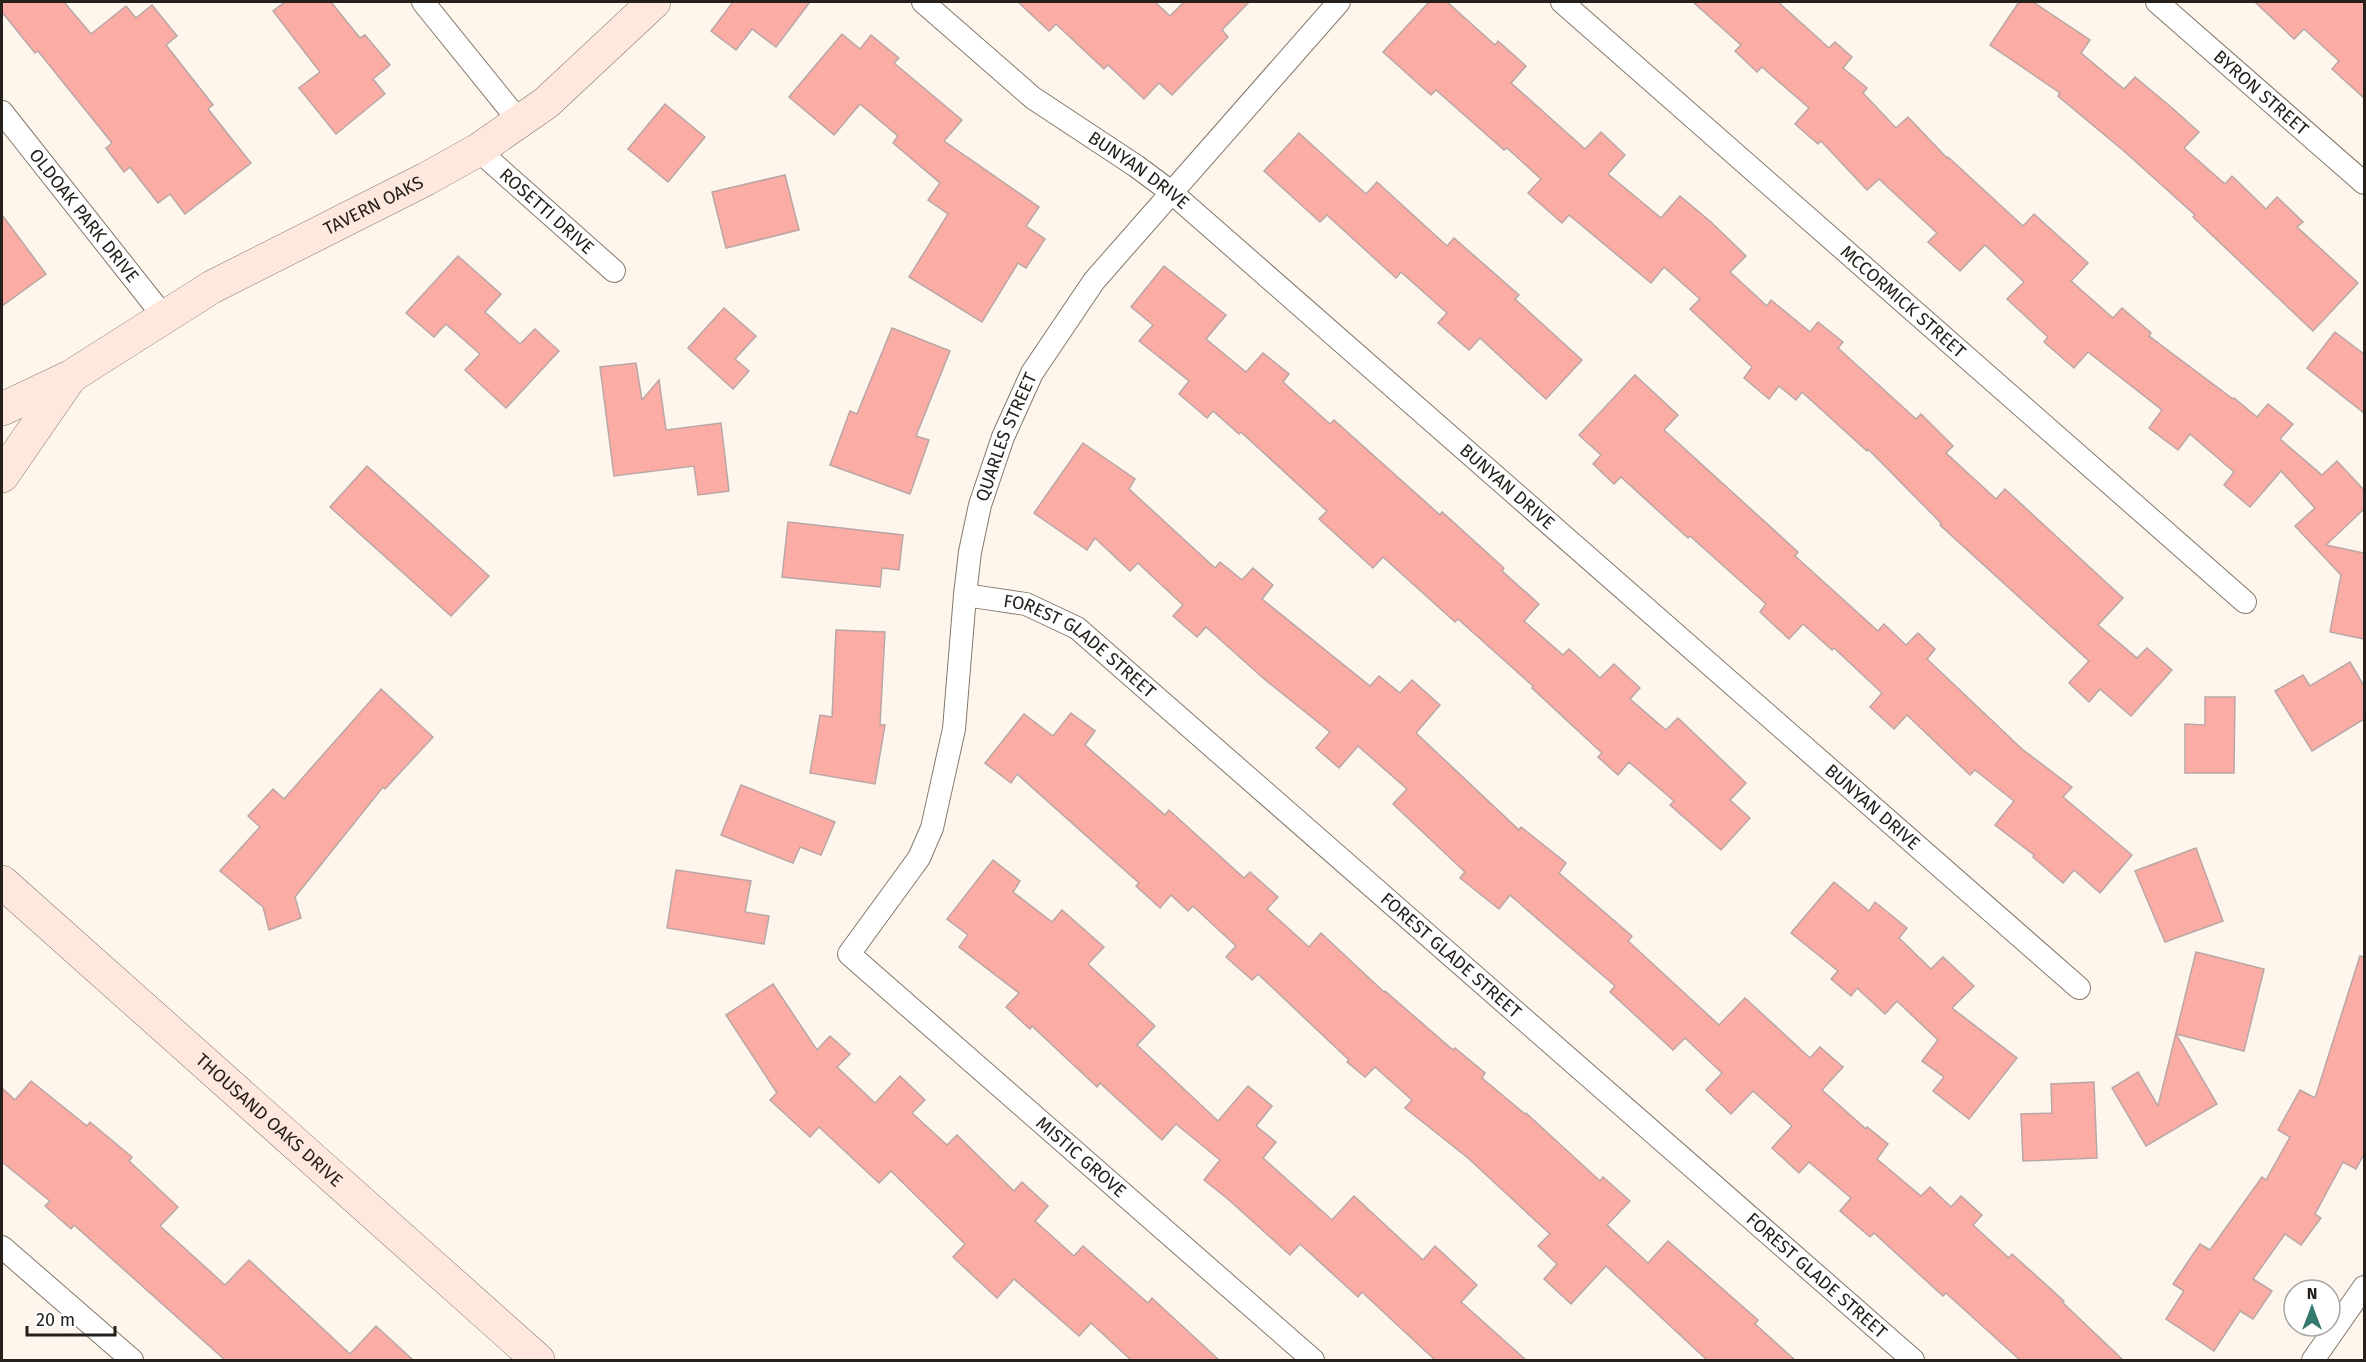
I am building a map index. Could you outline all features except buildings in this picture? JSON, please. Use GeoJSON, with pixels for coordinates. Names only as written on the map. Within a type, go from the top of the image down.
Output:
{"type":"FeatureCollection","features":[{"type":"Feature","properties":{"kind":"street"},"geometry":{"type":"LineString","coordinates":[[423,2],[519,122]]}},
{"type":"Feature","properties":{"kind":"street","name":"TAVERN OAKS"},"geometry":{"type":"LineString","coordinates":[[2,409],[70,377],[212,287],[426,179],[478,150],[546,103],[654,2]]}},
{"type":"Feature","properties":{"kind":"street","name":"BUNYAN DRIVE"},"geometry":{"type":"LineString","coordinates":[[923,2],[1033,98],[1171,192],[2079,988]]}},
{"type":"Feature","properties":{"kind":"street","name":"QUARLES STREET"},"geometry":{"type":"LineString","coordinates":[[849,954],[919,858],[932,828],[954,729],[965,595],[970,552],[980,505],[1003,438],[1032,373],[1094,281],[1339,2]]}},
{"type":"Feature","properties":{"kind":"street","name":"MCCORMICK STREET"},"geometry":{"type":"LineString","coordinates":[[1562,2],[2245,602]]}},
{"type":"Feature","properties":{"kind":"street","name":"BYRON STREET"},"geometry":{"type":"LineString","coordinates":[[2157,2],[2364,183]]}},
{"type":"Feature","properties":{"kind":"street","name":"OLDOAK PARK DRIVE"},"geometry":{"type":"LineString","coordinates":[[2,112],[165,318]]}},
{"type":"Feature","properties":{"kind":"street","name":"ROSETTI DRIVE"},"geometry":{"type":"LineString","coordinates":[[478,150],[614,271]]}},
{"type":"Feature","properties":{"kind":"street","name":"TAVERN OAKS"},"geometry":{"type":"LineString","coordinates":[[2,476],[70,377]]}},
{"type":"Feature","properties":{"kind":"street","name":"FOREST GLADE STREET"},"geometry":{"type":"LineString","coordinates":[[965,595],[1026,604],[1077,628],[1913,1360]]}},
{"type":"Feature","properties":{"kind":"street","name":"THOUSAND OAKS DRIVE"},"geometry":{"type":"LineString","coordinates":[[2,882],[538,1360]]}},
{"type":"Feature","properties":{"kind":"street","name":"MISTIC GROVE"},"geometry":{"type":"LineString","coordinates":[[849,954],[1312,1360]]}},
{"type":"Feature","properties":{"kind":"street"},"geometry":{"type":"LineString","coordinates":[[2,1247],[132,1360]]}},
{"type":"Feature","properties":{"kind":"street"},"geometry":{"type":"LineString","coordinates":[[2313,1360],[2364,1287]]}}]}
